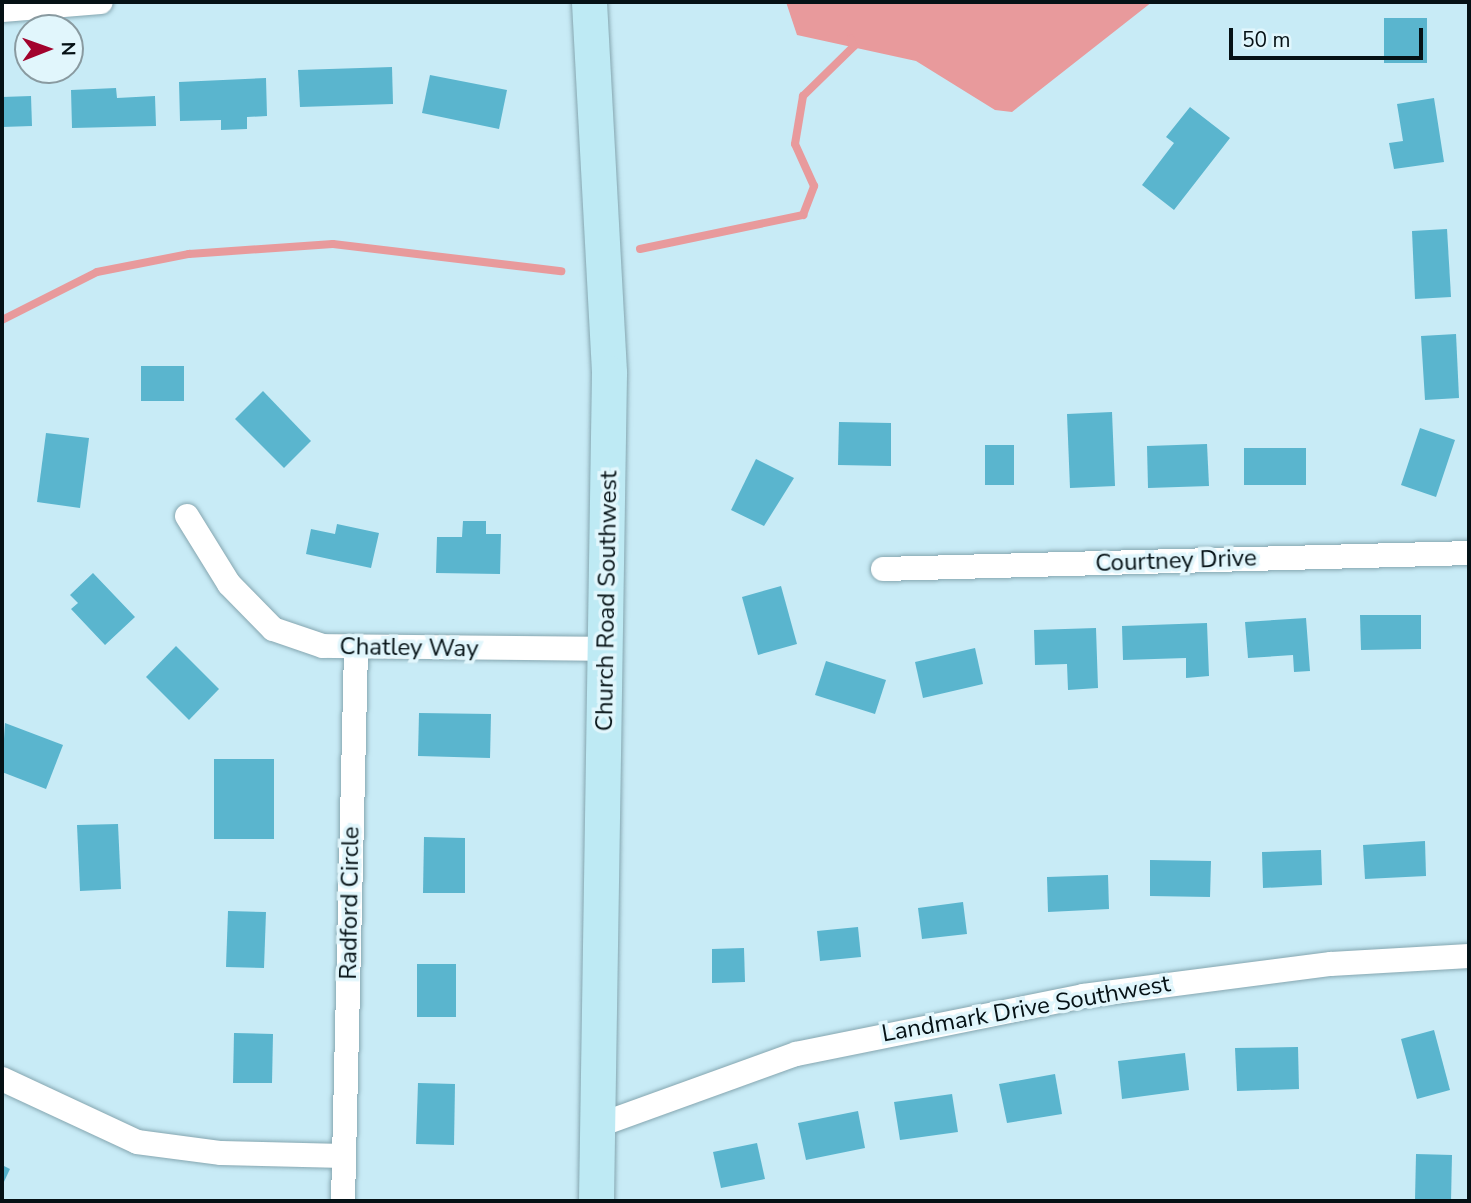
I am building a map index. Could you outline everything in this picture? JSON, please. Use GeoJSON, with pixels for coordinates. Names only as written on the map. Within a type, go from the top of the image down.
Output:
{"type":"FeatureCollection","features":[{"type":"Feature","properties":{"kind":"street"},"geometry":{"type":"LineString","coordinates":[[2,10],[101,2]]}},
{"type":"Feature","properties":{"kind":"street","name":"Church Road Southwest"},"geometry":{"type":"LineString","coordinates":[[589,2],[609,373],[607,649],[596,1201]]}},
{"type":"Feature","properties":{"kind":"street","name":"Chatley Way"},"geometry":{"type":"LineString","coordinates":[[187,516],[229,584],[273,629],[356,650],[607,649]]}},
{"type":"Feature","properties":{"kind":"street","name":"Courtney Drive"},"geometry":{"type":"LineString","coordinates":[[883,569],[1469,553]]}},
{"type":"Feature","properties":{"kind":"street","name":"Radford Circle"},"geometry":{"type":"LineString","coordinates":[[343,1201],[356,650]]}},
{"type":"Feature","properties":{"kind":"street","name":"Landmark Drive Southwest"},"geometry":{"type":"LineString","coordinates":[[597,1126],[783,1057],[1056,1001],[1222,975],[1469,956]]}},
{"type":"Feature","properties":{"kind":"street"},"geometry":{"type":"LineString","coordinates":[[2,1079],[137,1142],[221,1153],[344,1156]]}},
{"type":"Feature","properties":{"kind":"shaded area"},"geometry":{"type":"Polygon","coordinates":[[[786,2],[1152,2],[1012,112],[995,110],[916,61],[797,35],[786,2]]]}},
{"type":"Feature","properties":{"kind":"building"},"geometry":{"type":"Polygon","coordinates":[[[1384,18],[1427,18],[1427,63],[1384,63],[1384,18]]]}},
{"type":"Feature","properties":{"kind":"building"},"geometry":{"type":"Polygon","coordinates":[[[392,67],[393,104],[300,107],[298,70],[392,67]]]}},
{"type":"Feature","properties":{"kind":"building"},"geometry":{"type":"Polygon","coordinates":[[[430,75],[507,90],[499,129],[422,113],[430,75]]]}},
{"type":"Feature","properties":{"kind":"building"},"geometry":{"type":"Polygon","coordinates":[[[266,78],[267,116],[247,117],[247,129],[221,130],[221,120],[180,121],[179,82],[266,78]]]}},
{"type":"Feature","properties":{"kind":"building"},"geometry":{"type":"Polygon","coordinates":[[[116,88],[117,98],[155,96],[156,126],[72,128],[71,90],[116,88]]]}},
{"type":"Feature","properties":{"kind":"building"},"geometry":{"type":"Polygon","coordinates":[[[31,96],[32,126],[2,127],[2,97],[31,96]]]}},
{"type":"Feature","properties":{"kind":"building"},"geometry":{"type":"Polygon","coordinates":[[[1434,98],[1444,162],[1394,169],[1389,143],[1403,141],[1397,104],[1434,98]]]}},
{"type":"Feature","properties":{"kind":"building"},"geometry":{"type":"Polygon","coordinates":[[[1190,107],[1230,138],[1174,210],[1142,185],[1174,143],[1166,137],[1190,107]]]}},
{"type":"Feature","properties":{"kind":"building"},"geometry":{"type":"Polygon","coordinates":[[[1447,229],[1451,297],[1415,299],[1412,231],[1447,229]]]}},
{"type":"Feature","properties":{"kind":"building"},"geometry":{"type":"Polygon","coordinates":[[[1456,334],[1459,398],[1425,400],[1421,336],[1456,334]]]}},
{"type":"Feature","properties":{"kind":"building"},"geometry":{"type":"Polygon","coordinates":[[[141,366],[184,366],[184,401],[141,401],[141,366]]]}},
{"type":"Feature","properties":{"kind":"building"},"geometry":{"type":"Polygon","coordinates":[[[263,391],[311,441],[284,468],[235,419],[263,391]]]}},
{"type":"Feature","properties":{"kind":"building"},"geometry":{"type":"Polygon","coordinates":[[[1112,412],[1115,486],[1070,488],[1067,414],[1112,412]]]}},
{"type":"Feature","properties":{"kind":"building"},"geometry":{"type":"Polygon","coordinates":[[[839,422],[891,423],[891,466],[838,465],[839,422]]]}},
{"type":"Feature","properties":{"kind":"building"},"geometry":{"type":"Polygon","coordinates":[[[1420,428],[1455,440],[1436,497],[1401,485],[1420,428]]]}},
{"type":"Feature","properties":{"kind":"building"},"geometry":{"type":"Polygon","coordinates":[[[46,433],[89,438],[80,508],[37,502],[46,433]]]}},
{"type":"Feature","properties":{"kind":"building"},"geometry":{"type":"Polygon","coordinates":[[[1207,444],[1209,486],[1148,488],[1147,446],[1207,444]]]}},
{"type":"Feature","properties":{"kind":"building"},"geometry":{"type":"Polygon","coordinates":[[[985,445],[1014,445],[1014,485],[985,485],[985,445]]]}},
{"type":"Feature","properties":{"kind":"building"},"geometry":{"type":"Polygon","coordinates":[[[1244,448],[1306,448],[1306,485],[1244,485],[1244,448]]]}},
{"type":"Feature","properties":{"kind":"building"},"geometry":{"type":"Polygon","coordinates":[[[756,459],[794,478],[764,526],[731,510],[756,459]]]}},
{"type":"Feature","properties":{"kind":"building"},"geometry":{"type":"Polygon","coordinates":[[[463,521],[486,521],[486,534],[501,534],[500,574],[436,573],[437,537],[462,537],[463,521]]]}},
{"type":"Feature","properties":{"kind":"building"},"geometry":{"type":"Polygon","coordinates":[[[337,524],[379,533],[371,568],[306,554],[311,529],[335,534],[337,524]]]}},
{"type":"Feature","properties":{"kind":"building"},"geometry":{"type":"Polygon","coordinates":[[[93,573],[135,617],[105,645],[71,609],[78,603],[70,595],[93,573]]]}},
{"type":"Feature","properties":{"kind":"building"},"geometry":{"type":"Polygon","coordinates":[[[781,586],[797,644],[758,655],[742,597],[781,586]]]}},
{"type":"Feature","properties":{"kind":"building"},"geometry":{"type":"Polygon","coordinates":[[[1360,615],[1421,615],[1421,649],[1361,650],[1360,615]]]}},
{"type":"Feature","properties":{"kind":"building"},"geometry":{"type":"Polygon","coordinates":[[[1306,618],[1310,671],[1294,672],[1293,655],[1248,658],[1245,622],[1306,618]]]}},
{"type":"Feature","properties":{"kind":"building"},"geometry":{"type":"Polygon","coordinates":[[[1207,623],[1209,676],[1186,678],[1186,658],[1123,660],[1122,626],[1207,623]]]}},
{"type":"Feature","properties":{"kind":"building"},"geometry":{"type":"Polygon","coordinates":[[[1096,628],[1098,688],[1068,690],[1067,664],[1035,665],[1034,630],[1096,628]]]}},
{"type":"Feature","properties":{"kind":"building"},"geometry":{"type":"Polygon","coordinates":[[[176,646],[219,689],[189,720],[146,677],[176,646]]]}},
{"type":"Feature","properties":{"kind":"building"},"geometry":{"type":"Polygon","coordinates":[[[975,648],[983,684],[923,698],[915,662],[975,648]]]}},
{"type":"Feature","properties":{"kind":"building"},"geometry":{"type":"Polygon","coordinates":[[[826,661],[886,680],[875,714],[815,695],[826,661]]]}},
{"type":"Feature","properties":{"kind":"building"},"geometry":{"type":"Polygon","coordinates":[[[419,713],[491,714],[490,758],[418,756],[419,713]]]}},
{"type":"Feature","properties":{"kind":"building"},"geometry":{"type":"Polygon","coordinates":[[[5,723],[63,745],[46,789],[2,772],[5,723]]]}},
{"type":"Feature","properties":{"kind":"building"},"geometry":{"type":"Polygon","coordinates":[[[214,759],[274,759],[274,839],[214,839],[214,759]]]}},
{"type":"Feature","properties":{"kind":"building"},"geometry":{"type":"Polygon","coordinates":[[[118,824],[121,889],[80,891],[77,825],[118,824]]]}},
{"type":"Feature","properties":{"kind":"building"},"geometry":{"type":"Polygon","coordinates":[[[424,837],[465,838],[465,893],[423,893],[424,837]]]}},
{"type":"Feature","properties":{"kind":"building"},"geometry":{"type":"Polygon","coordinates":[[[1425,841],[1426,876],[1365,879],[1363,845],[1425,841]]]}},
{"type":"Feature","properties":{"kind":"building"},"geometry":{"type":"Polygon","coordinates":[[[1321,850],[1322,885],[1263,888],[1262,852],[1321,850]]]}},
{"type":"Feature","properties":{"kind":"building"},"geometry":{"type":"Polygon","coordinates":[[[1150,860],[1211,861],[1210,897],[1150,896],[1150,860]]]}},
{"type":"Feature","properties":{"kind":"building"},"geometry":{"type":"Polygon","coordinates":[[[1108,875],[1109,909],[1048,912],[1047,877],[1108,875]]]}},
{"type":"Feature","properties":{"kind":"building"},"geometry":{"type":"Polygon","coordinates":[[[963,902],[967,934],[922,939],[918,908],[963,902]]]}},
{"type":"Feature","properties":{"kind":"building"},"geometry":{"type":"Polygon","coordinates":[[[228,911],[266,912],[264,968],[226,967],[228,911]]]}},
{"type":"Feature","properties":{"kind":"building"},"geometry":{"type":"Polygon","coordinates":[[[858,927],[861,957],[820,961],[817,931],[858,927]]]}},
{"type":"Feature","properties":{"kind":"building"},"geometry":{"type":"Polygon","coordinates":[[[744,948],[745,982],[712,983],[712,949],[744,948]]]}},
{"type":"Feature","properties":{"kind":"building"},"geometry":{"type":"Polygon","coordinates":[[[417,964],[456,964],[456,1017],[417,1017],[417,964]]]}},
{"type":"Feature","properties":{"kind":"building"},"geometry":{"type":"Polygon","coordinates":[[[1434,1030],[1450,1090],[1417,1099],[1401,1039],[1434,1030]]]}},
{"type":"Feature","properties":{"kind":"building"},"geometry":{"type":"Polygon","coordinates":[[[234,1033],[273,1034],[272,1083],[233,1083],[234,1033]]]}},
{"type":"Feature","properties":{"kind":"building"},"geometry":{"type":"Polygon","coordinates":[[[1298,1047],[1299,1089],[1237,1091],[1235,1048],[1298,1047]]]}},
{"type":"Feature","properties":{"kind":"building"},"geometry":{"type":"Polygon","coordinates":[[[1185,1053],[1189,1090],[1122,1099],[1118,1061],[1185,1053]]]}},
{"type":"Feature","properties":{"kind":"building"},"geometry":{"type":"Polygon","coordinates":[[[1055,1074],[1062,1114],[1007,1123],[999,1084],[1055,1074]]]}},
{"type":"Feature","properties":{"kind":"building"},"geometry":{"type":"Polygon","coordinates":[[[418,1083],[455,1084],[454,1145],[416,1144],[418,1083]]]}},
{"type":"Feature","properties":{"kind":"building"},"geometry":{"type":"Polygon","coordinates":[[[952,1094],[958,1132],[900,1140],[894,1102],[952,1094]]]}},
{"type":"Feature","properties":{"kind":"building"},"geometry":{"type":"Polygon","coordinates":[[[858,1111],[865,1148],[806,1160],[798,1123],[858,1111]]]}},
{"type":"Feature","properties":{"kind":"building"},"geometry":{"type":"Polygon","coordinates":[[[757,1143],[765,1179],[721,1188],[713,1152],[757,1143]]]}},
{"type":"Feature","properties":{"kind":"building"},"geometry":{"type":"Polygon","coordinates":[[[1416,1154],[1452,1155],[1451,1201],[1415,1200],[1416,1154]]]}},
{"type":"Feature","properties":{"kind":"building"},"geometry":{"type":"Polygon","coordinates":[[[2,1165],[10,1169],[2,1186],[2,1165]]]}},
{"type":"Feature","properties":{"kind":"waterway"},"geometry":{"type":"LineString","coordinates":[[640,249],[803,215],[814,186],[795,144],[803,96],[854,46],[851,39]]}},
{"type":"Feature","properties":{"kind":"waterway"},"geometry":{"type":"LineString","coordinates":[[2,320],[97,272],[189,254],[333,244],[561,271]]}}]}
